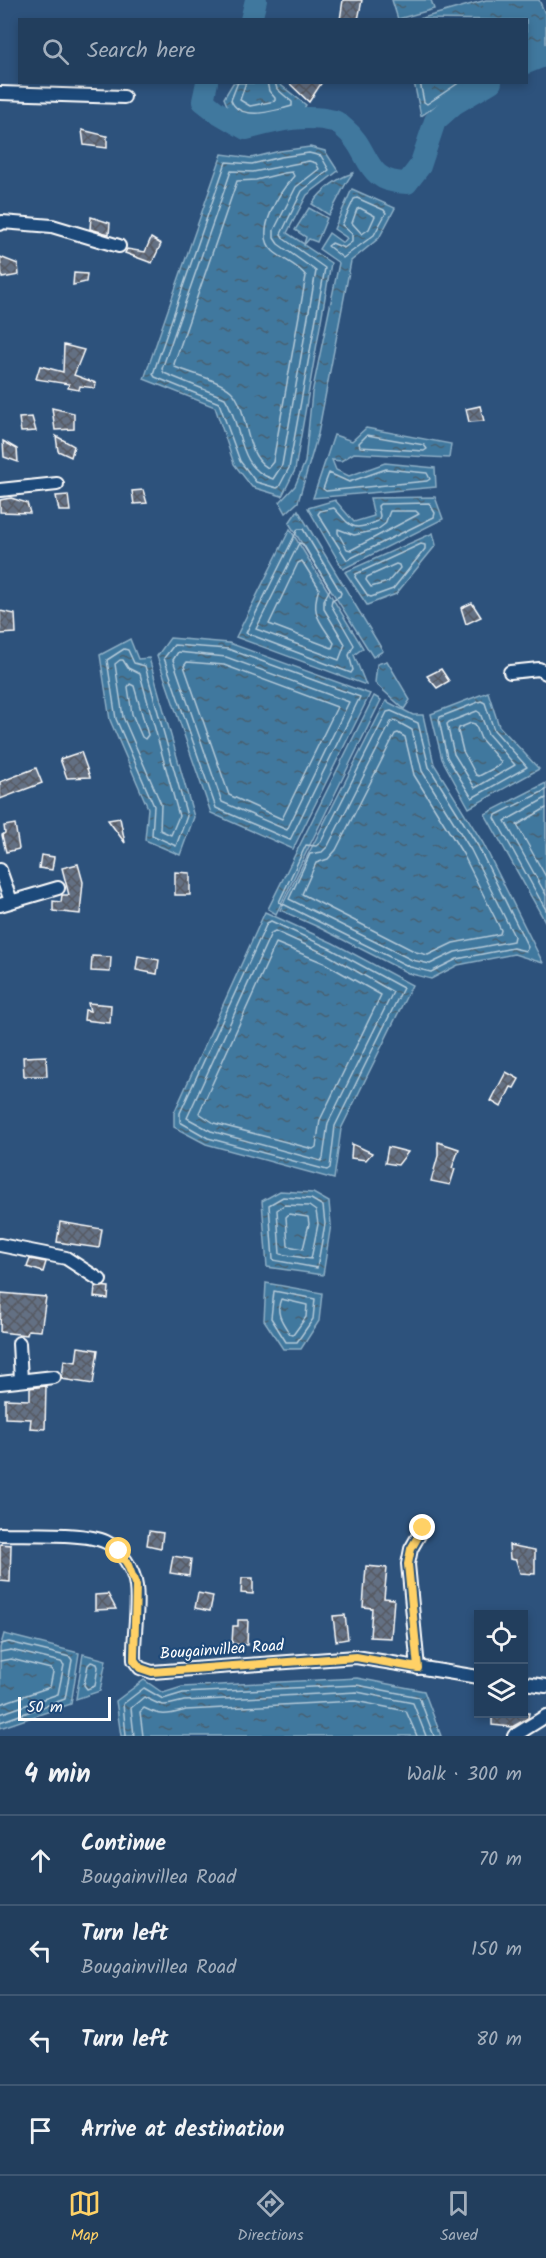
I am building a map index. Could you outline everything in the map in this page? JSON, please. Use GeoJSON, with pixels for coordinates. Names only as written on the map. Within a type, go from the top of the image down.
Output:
{"type":"FeatureCollection","features":[{"type":"Feature","properties":{"kind":"street"},"geometry":{"type":"LineString","coordinates":[[0,93],[124,97]]}},
{"type":"Feature","properties":{"kind":"street"},"geometry":{"type":"LineString","coordinates":[[0,224],[2,222],[52,226],[119,246]]}},
{"type":"Feature","properties":{"kind":"street"},"geometry":{"type":"LineString","coordinates":[[0,490],[57,484]]}},
{"type":"Feature","properties":{"kind":"street"},"geometry":{"type":"LineString","coordinates":[[510,672],[539,669],[546,673]]}},
{"type":"Feature","properties":{"kind":"street"},"geometry":{"type":"LineString","coordinates":[[0,870],[6,903],[58,888]]}},
{"type":"Feature","properties":{"kind":"street"},"geometry":{"type":"LineString","coordinates":[[0,1245],[66,1258],[100,1280]]}},
{"type":"Feature","properties":{"kind":"street"},"geometry":{"type":"LineString","coordinates":[[19,1343],[21,1380]]}},
{"type":"Feature","properties":{"kind":"street"},"geometry":{"type":"LineString","coordinates":[[0,1383],[54,1377]]}},
{"type":"Feature","properties":{"kind":"street"},"geometry":{"type":"LineString","coordinates":[[418,1668],[408,1564],[411,1549],[423,1528]]}},
{"type":"Feature","properties":{"kind":"street","name":"Bougainvillea Road"},"geometry":{"type":"LineString","coordinates":[[0,1534],[90,1537],[106,1542],[119,1551],[128,1565],[136,1586],[134,1660],[140,1668],[152,1672],[356,1657],[474,1676]]}},
{"type":"Feature","properties":{"kind":"street"},"geometry":{"type":"LineString","coordinates":[[528,1684],[546,1686]]}},
{"type":"Feature","properties":{"kind":"street"},"geometry":{"type":"LineString","coordinates":[[514,1736],[546,1716]]}},
{"type":"Feature","properties":{"kind":"water"},"geometry":{"type":"Polygon","coordinates":[[[392,0],[431,0],[434,9],[398,18],[392,0]]]}},
{"type":"Feature","properties":{"kind":"water"},"geometry":{"type":"Polygon","coordinates":[[[486,0],[539,0],[546,16],[546,45],[528,53],[528,18],[423,18],[486,0]]]}},
{"type":"Feature","properties":{"kind":"water"},"geometry":{"type":"Polygon","coordinates":[[[232,84],[279,84],[306,105],[303,110],[247,121],[229,110],[224,98],[232,84]]]}},
{"type":"Feature","properties":{"kind":"water"},"geometry":{"type":"Polygon","coordinates":[[[414,84],[469,84],[421,116],[414,84]]]}},
{"type":"Feature","properties":{"kind":"water"},"geometry":{"type":"Polygon","coordinates":[[[310,147],[325,151],[338,171],[307,195],[287,233],[304,244],[306,237],[295,230],[309,208],[327,218],[317,242],[309,239],[304,245],[331,263],[295,470],[282,496],[252,487],[234,464],[215,407],[144,379],[222,154],[251,158],[310,147]]]}},
{"type":"Feature","properties":{"kind":"water"},"geometry":{"type":"Polygon","coordinates":[[[353,173],[329,215],[312,204],[330,185],[353,173]]]}},
{"type":"Feature","properties":{"kind":"water"},"geometry":{"type":"Polygon","coordinates":[[[352,189],[395,208],[379,238],[351,261],[318,434],[298,502],[286,513],[280,502],[295,486],[305,462],[312,393],[339,263],[319,249],[329,233],[343,243],[347,238],[334,229],[352,189]]]}},
{"type":"Feature","properties":{"kind":"water"},"geometry":{"type":"Polygon","coordinates":[[[366,428],[451,444],[449,458],[354,453],[341,461],[332,460],[336,470],[349,476],[385,463],[435,468],[436,487],[313,498],[334,435],[352,441],[366,428]]]}},
{"type":"Feature","properties":{"kind":"water"},"geometry":{"type":"Polygon","coordinates":[[[435,497],[443,519],[343,569],[308,508],[335,500],[354,522],[374,516],[370,498],[435,497]]]}},
{"type":"Feature","properties":{"kind":"water"},"geometry":{"type":"Polygon","coordinates":[[[298,510],[383,651],[373,657],[289,523],[298,510]]]}},
{"type":"Feature","properties":{"kind":"water"},"geometry":{"type":"Polygon","coordinates":[[[290,529],[363,648],[354,655],[366,685],[236,637],[290,529]]]}},
{"type":"Feature","properties":{"kind":"water"},"geometry":{"type":"Polygon","coordinates":[[[433,533],[436,545],[396,594],[367,605],[345,572],[433,533]]]}},
{"type":"Feature","properties":{"kind":"water"},"geometry":{"type":"Polygon","coordinates":[[[170,638],[229,643],[370,694],[293,849],[211,813],[157,656],[170,638]]]}},
{"type":"Feature","properties":{"kind":"water"},"geometry":{"type":"Polygon","coordinates":[[[130,639],[138,659],[149,658],[194,817],[180,855],[145,840],[148,808],[110,720],[100,655],[130,639]]]}},
{"type":"Feature","properties":{"kind":"water"},"geometry":{"type":"Polygon","coordinates":[[[387,661],[410,700],[404,709],[375,683],[377,664],[387,661]]]}},
{"type":"Feature","properties":{"kind":"water"},"geometry":{"type":"Polygon","coordinates":[[[488,692],[499,726],[539,769],[469,808],[442,759],[431,714],[488,692]]]}},
{"type":"Feature","properties":{"kind":"water"},"geometry":{"type":"Polygon","coordinates":[[[374,696],[381,700],[276,914],[268,909],[374,696]]]}},
{"type":"Feature","properties":{"kind":"water"},"geometry":{"type":"Polygon","coordinates":[[[386,701],[413,715],[423,715],[434,764],[483,843],[543,963],[514,954],[458,965],[431,979],[408,973],[280,910],[386,701]]]}},
{"type":"Feature","properties":{"kind":"water"},"geometry":{"type":"Polygon","coordinates":[[[546,783],[546,923],[485,814],[546,783]]]}},
{"type":"Feature","properties":{"kind":"water"},"geometry":{"type":"Polygon","coordinates":[[[265,912],[333,943],[412,985],[341,1129],[334,1179],[206,1144],[174,1127],[174,1113],[265,912]]]}},
{"type":"Feature","properties":{"kind":"water"},"geometry":{"type":"Polygon","coordinates":[[[280,1191],[313,1193],[329,1202],[331,1224],[323,1275],[267,1267],[262,1201],[280,1191]]]}},
{"type":"Feature","properties":{"kind":"water"},"geometry":{"type":"Polygon","coordinates":[[[266,1283],[322,1293],[319,1321],[301,1349],[283,1349],[264,1320],[266,1283]]]}},
{"type":"Feature","properties":{"kind":"water"},"geometry":{"type":"Polygon","coordinates":[[[4,1634],[79,1653],[71,1704],[0,1728],[0,1648],[4,1634]]]}},
{"type":"Feature","properties":{"kind":"water"},"geometry":{"type":"Polygon","coordinates":[[[83,1654],[106,1660],[100,1691],[76,1699],[83,1654]]]}},
{"type":"Feature","properties":{"kind":"water"},"geometry":{"type":"Polygon","coordinates":[[[357,1678],[424,1691],[441,1736],[121,1736],[116,1701],[144,1680],[163,1693],[182,1687],[357,1678]]]}},
{"type":"Feature","properties":{"kind":"building"},"geometry":{"type":"Polygon","coordinates":[[[343,0],[362,0],[358,18],[340,18],[343,0]]]}},
{"type":"Feature","properties":{"kind":"building"},"geometry":{"type":"Polygon","coordinates":[[[290,84],[321,84],[309,102],[290,84]]]}},
{"type":"Feature","properties":{"kind":"building"},"geometry":{"type":"Polygon","coordinates":[[[82,130],[107,136],[107,148],[84,145],[82,130]]]}},
{"type":"Feature","properties":{"kind":"building"},"geometry":{"type":"Polygon","coordinates":[[[91,217],[110,223],[109,234],[90,229],[91,217]]]}},
{"type":"Feature","properties":{"kind":"building"},"geometry":{"type":"Polygon","coordinates":[[[151,238],[161,244],[152,263],[125,253],[127,249],[145,252],[151,238]]]}},
{"type":"Feature","properties":{"kind":"building"},"geometry":{"type":"Polygon","coordinates":[[[0,257],[18,264],[19,275],[2,278],[0,257]]]}},
{"type":"Feature","properties":{"kind":"building"},"geometry":{"type":"Polygon","coordinates":[[[74,273],[87,274],[86,282],[73,285],[74,273]]]}},
{"type":"Feature","properties":{"kind":"building"},"geometry":{"type":"Polygon","coordinates":[[[64,345],[84,350],[74,375],[96,383],[95,388],[80,386],[79,390],[68,388],[69,384],[36,379],[40,366],[63,372],[64,345]]]}},
{"type":"Feature","properties":{"kind":"building"},"geometry":{"type":"Polygon","coordinates":[[[480,406],[484,421],[469,422],[466,409],[480,406]]]}},
{"type":"Feature","properties":{"kind":"building"},"geometry":{"type":"Polygon","coordinates":[[[52,408],[74,413],[74,429],[55,430],[52,408]]]}},
{"type":"Feature","properties":{"kind":"building"},"geometry":{"type":"Polygon","coordinates":[[[32,417],[36,431],[21,432],[19,418],[32,417]]]}},
{"type":"Feature","properties":{"kind":"building"},"geometry":{"type":"Polygon","coordinates":[[[56,436],[74,446],[71,457],[58,451],[56,436]]]}},
{"type":"Feature","properties":{"kind":"building"},"geometry":{"type":"Polygon","coordinates":[[[3,441],[17,449],[18,462],[4,457],[3,441]]]}},
{"type":"Feature","properties":{"kind":"building"},"geometry":{"type":"Polygon","coordinates":[[[143,490],[147,503],[134,504],[132,491],[143,490]]]}},
{"type":"Feature","properties":{"kind":"building"},"geometry":{"type":"Polygon","coordinates":[[[68,495],[70,511],[59,511],[56,496],[68,495]]]}},
{"type":"Feature","properties":{"kind":"building"},"geometry":{"type":"Polygon","coordinates":[[[11,498],[27,503],[30,513],[0,512],[0,500],[11,498]]]}},
{"type":"Feature","properties":{"kind":"building"},"geometry":{"type":"Polygon","coordinates":[[[472,603],[481,617],[466,624],[461,608],[472,603]]]}},
{"type":"Feature","properties":{"kind":"building"},"geometry":{"type":"Polygon","coordinates":[[[0,611],[15,614],[16,633],[0,634],[0,611]]]}},
{"type":"Feature","properties":{"kind":"building"},"geometry":{"type":"Polygon","coordinates":[[[441,669],[449,681],[437,688],[427,676],[441,669]]]}},
{"type":"Feature","properties":{"kind":"building"},"geometry":{"type":"Polygon","coordinates":[[[81,752],[90,777],[67,778],[60,759],[81,752]]]}},
{"type":"Feature","properties":{"kind":"building"},"geometry":{"type":"Polygon","coordinates":[[[36,768],[42,783],[0,799],[0,782],[36,768]]]}},
{"type":"Feature","properties":{"kind":"building"},"geometry":{"type":"Polygon","coordinates":[[[120,818],[125,843],[108,820],[120,818]]]}},
{"type":"Feature","properties":{"kind":"building"},"geometry":{"type":"Polygon","coordinates":[[[15,824],[19,849],[6,852],[2,835],[5,833],[4,826],[15,824]]]}},
{"type":"Feature","properties":{"kind":"building"},"geometry":{"type":"Polygon","coordinates":[[[41,855],[54,857],[52,870],[39,868],[41,855]]]}},
{"type":"Feature","properties":{"kind":"building"},"geometry":{"type":"Polygon","coordinates":[[[78,864],[83,882],[80,914],[53,911],[53,901],[61,902],[62,895],[69,895],[62,868],[78,864]]]}},
{"type":"Feature","properties":{"kind":"building"},"geometry":{"type":"Polygon","coordinates":[[[175,872],[190,873],[190,895],[175,895],[175,872]]]}},
{"type":"Feature","properties":{"kind":"building"},"geometry":{"type":"Polygon","coordinates":[[[92,956],[111,957],[110,972],[91,971],[92,956]]]}},
{"type":"Feature","properties":{"kind":"building"},"geometry":{"type":"Polygon","coordinates":[[[138,956],[159,960],[157,974],[136,970],[138,956]]]}},
{"type":"Feature","properties":{"kind":"building"},"geometry":{"type":"Polygon","coordinates":[[[88,1003],[111,1005],[110,1023],[84,1020],[85,1010],[90,1011],[88,1003]]]}},
{"type":"Feature","properties":{"kind":"building"},"geometry":{"type":"Polygon","coordinates":[[[46,1056],[47,1076],[24,1076],[23,1057],[46,1056]]]}},
{"type":"Feature","properties":{"kind":"building"},"geometry":{"type":"Polygon","coordinates":[[[506,1072],[519,1079],[514,1088],[511,1087],[501,1107],[491,1101],[506,1072]]]}},
{"type":"Feature","properties":{"kind":"building"},"geometry":{"type":"Polygon","coordinates":[[[438,1142],[459,1149],[452,1168],[455,1169],[450,1185],[431,1181],[438,1156],[438,1142]]]}},
{"type":"Feature","properties":{"kind":"building"},"geometry":{"type":"Polygon","coordinates":[[[352,1144],[372,1153],[366,1160],[351,1158],[352,1144]]]}},
{"type":"Feature","properties":{"kind":"building"},"geometry":{"type":"Polygon","coordinates":[[[388,1147],[408,1152],[398,1165],[385,1163],[388,1147]]]}},
{"type":"Feature","properties":{"kind":"building"},"geometry":{"type":"Polygon","coordinates":[[[60,1222],[102,1229],[99,1248],[57,1242],[60,1222]]]}},
{"type":"Feature","properties":{"kind":"building"},"geometry":{"type":"Polygon","coordinates":[[[30,1259],[46,1262],[43,1272],[27,1267],[30,1259]]]}},
{"type":"Feature","properties":{"kind":"building"},"geometry":{"type":"Polygon","coordinates":[[[95,1286],[109,1287],[108,1299],[94,1297],[95,1286]]]}},
{"type":"Feature","properties":{"kind":"building"},"geometry":{"type":"Polygon","coordinates":[[[1,1293],[46,1297],[41,1331],[28,1330],[27,1335],[0,1332],[1,1293]]]}},
{"type":"Feature","properties":{"kind":"building"},"geometry":{"type":"Polygon","coordinates":[[[78,1347],[98,1350],[93,1384],[62,1379],[64,1360],[76,1362],[78,1347]]]}},
{"type":"Feature","properties":{"kind":"building"},"geometry":{"type":"Polygon","coordinates":[[[46,1386],[45,1429],[30,1428],[31,1419],[5,1418],[5,1399],[30,1400],[30,1388],[46,1386]]]}},
{"type":"Feature","properties":{"kind":"building"},"geometry":{"type":"Polygon","coordinates":[[[149,1531],[163,1533],[161,1548],[147,1545],[149,1531]]]}},
{"type":"Feature","properties":{"kind":"building"},"geometry":{"type":"Polygon","coordinates":[[[0,1544],[11,1545],[10,1582],[0,1581],[0,1544]]]}},
{"type":"Feature","properties":{"kind":"building"},"geometry":{"type":"Polygon","coordinates":[[[509,1545],[535,1550],[535,1574],[520,1573],[516,1560],[510,1559],[509,1545]]]}},
{"type":"Feature","properties":{"kind":"building"},"geometry":{"type":"Polygon","coordinates":[[[173,1556],[191,1559],[189,1576],[170,1573],[173,1556]]]}},
{"type":"Feature","properties":{"kind":"building"},"geometry":{"type":"Polygon","coordinates":[[[366,1566],[387,1568],[384,1598],[394,1599],[391,1638],[370,1637],[372,1608],[363,1607],[366,1566]]]}},
{"type":"Feature","properties":{"kind":"building"},"geometry":{"type":"Polygon","coordinates":[[[242,1578],[253,1578],[253,1594],[241,1593],[242,1578]]]}},
{"type":"Feature","properties":{"kind":"building"},"geometry":{"type":"Polygon","coordinates":[[[198,1593],[213,1596],[210,1611],[195,1608],[198,1593]]]}},
{"type":"Feature","properties":{"kind":"building"},"geometry":{"type":"Polygon","coordinates":[[[108,1594],[116,1609],[95,1610],[95,1595],[108,1594]]]}},
{"type":"Feature","properties":{"kind":"building"},"geometry":{"type":"Polygon","coordinates":[[[345,1615],[348,1639],[336,1641],[333,1616],[345,1615]]]}},
{"type":"Feature","properties":{"kind":"building"},"geometry":{"type":"Polygon","coordinates":[[[238,1620],[248,1620],[247,1645],[232,1644],[233,1626],[238,1626],[238,1620]]]}},
{"type":"Feature","properties":{"kind":"building"},"geometry":{"type":"Polygon","coordinates":[[[492,1718],[528,1718],[512,1727],[492,1725],[492,1718]]]}},
{"type":"Feature","properties":{"kind":"waterway"},"geometry":{"type":"LineString","coordinates":[[252,18],[256,0]]}},
{"type":"Feature","properties":{"kind":"waterway"},"geometry":{"type":"LineString","coordinates":[[528,62],[546,55]]}},
{"type":"Feature","properties":{"kind":"waterway"},"geometry":{"type":"LineString","coordinates":[[207,84],[203,101],[246,129],[300,118],[334,121],[353,137],[369,164],[382,178],[407,183],[420,166],[435,121],[454,104],[488,84]]}},
{"type":"Feature","properties":{"kind":"route"},"geometry":{"type":"LineString","coordinates":[[119,1551],[128,1565],[136,1586],[134,1660],[140,1668],[152,1672],[356,1657],[418,1668],[408,1564],[411,1549],[423,1528]]}}]}
